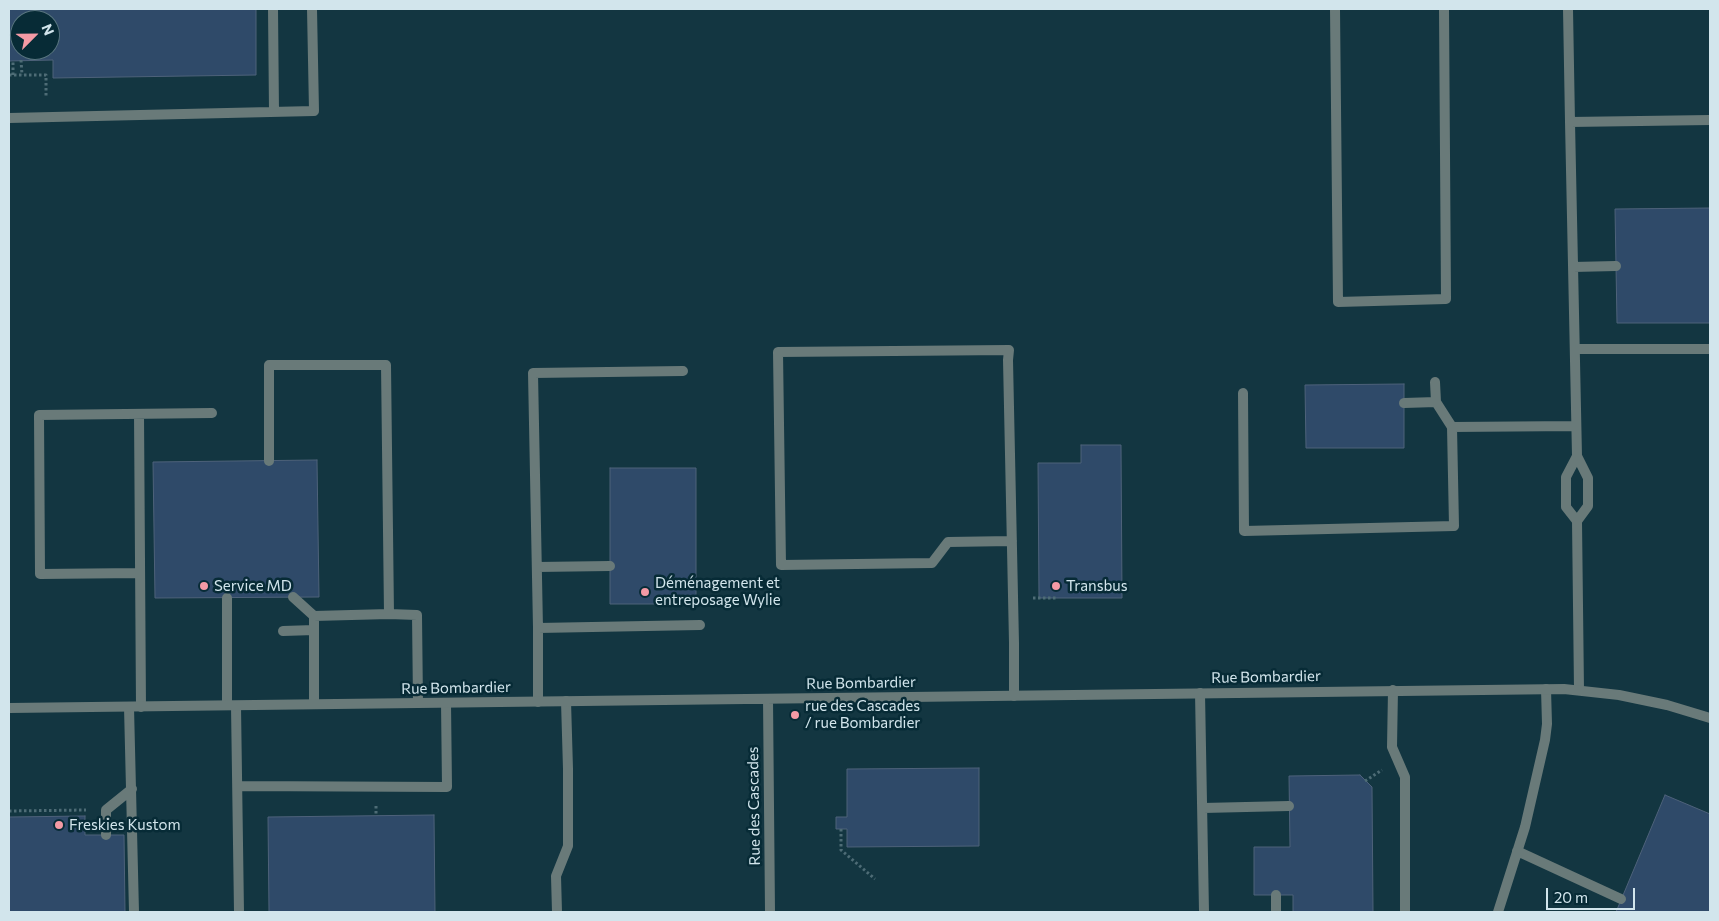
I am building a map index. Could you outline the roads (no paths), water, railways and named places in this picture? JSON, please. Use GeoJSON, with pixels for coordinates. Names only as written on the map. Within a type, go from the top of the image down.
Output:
{"type":"FeatureCollection","features":[{"type":"Feature","properties":{"kind":"street"},"geometry":{"type":"LineString","coordinates":[[272,9],[274,112]]}},
{"type":"Feature","properties":{"kind":"street"},"geometry":{"type":"LineString","coordinates":[[9,118],[314,111],[312,9]]}},
{"type":"Feature","properties":{"kind":"street"},"geometry":{"type":"LineString","coordinates":[[1335,9],[1338,302],[1446,299],[1444,9]]}},
{"type":"Feature","properties":{"kind":"street"},"geometry":{"type":"LineString","coordinates":[[1568,9],[1577,456],[1588,478],[1588,506],[1577,521],[1579,690]]}},
{"type":"Feature","properties":{"kind":"street"},"geometry":{"type":"LineString","coordinates":[[1570,122],[1710,120]]}},
{"type":"Feature","properties":{"kind":"street"},"geometry":{"type":"LineString","coordinates":[[1573,267],[1616,266]]}},
{"type":"Feature","properties":{"kind":"street"},"geometry":{"type":"LineString","coordinates":[[1575,349],[1710,348]]}},
{"type":"Feature","properties":{"kind":"street"},"geometry":{"type":"LineString","coordinates":[[1012,541],[948,542],[932,562],[780,565],[778,352],[1009,350],[1012,541],[1014,696]]}},
{"type":"Feature","properties":{"kind":"street"},"geometry":{"type":"LineString","coordinates":[[269,461],[270,365],[386,364],[389,614]]}},
{"type":"Feature","properties":{"kind":"street"},"geometry":{"type":"LineString","coordinates":[[538,702],[533,373],[683,371]]}},
{"type":"Feature","properties":{"kind":"street"},"geometry":{"type":"LineString","coordinates":[[1243,392],[1244,531],[1454,526],[1452,427],[1436,402],[1436,382]]}},
{"type":"Feature","properties":{"kind":"street"},"geometry":{"type":"LineString","coordinates":[[1404,403],[1436,402]]}},
{"type":"Feature","properties":{"kind":"street"},"geometry":{"type":"LineString","coordinates":[[140,573],[40,574],[39,415],[212,413]]}},
{"type":"Feature","properties":{"kind":"street"},"geometry":{"type":"LineString","coordinates":[[139,414],[141,707]]}},
{"type":"Feature","properties":{"kind":"street"},"geometry":{"type":"LineString","coordinates":[[1452,427],[1576,426]]}},
{"type":"Feature","properties":{"kind":"street"},"geometry":{"type":"LineString","coordinates":[[1577,456],[1566,477],[1566,507],[1577,521]]}},
{"type":"Feature","properties":{"kind":"street"},"geometry":{"type":"LineString","coordinates":[[537,567],[610,566]]}},
{"type":"Feature","properties":{"kind":"street"},"geometry":{"type":"LineString","coordinates":[[293,597],[314,616],[417,615],[418,703]]}},
{"type":"Feature","properties":{"kind":"street"},"geometry":{"type":"LineString","coordinates":[[227,598],[238,786],[239,912]]}},
{"type":"Feature","properties":{"kind":"street"},"geometry":{"type":"LineString","coordinates":[[314,616],[314,704]]}},
{"type":"Feature","properties":{"kind":"street"},"geometry":{"type":"LineString","coordinates":[[538,628],[700,625]]}},
{"type":"Feature","properties":{"kind":"street"},"geometry":{"type":"LineString","coordinates":[[283,631],[314,630]]}},
{"type":"Feature","properties":{"kind":"street"},"geometry":{"type":"LineString","coordinates":[[1498,912],[1525,827],[1545,740],[1548,724],[1546,689]]}},
{"type":"Feature","properties":{"kind":"street","name":"Rue Bombardier"},"geometry":{"type":"LineString","coordinates":[[9,708],[1546,689],[1579,690],[1619,695],[1667,705],[1710,718]]}},
{"type":"Feature","properties":{"kind":"street"},"geometry":{"type":"LineString","coordinates":[[1393,690],[1392,747],[1406,777],[1405,912]]}},
{"type":"Feature","properties":{"kind":"street"},"geometry":{"type":"LineString","coordinates":[[1200,693],[1204,912]]}},
{"type":"Feature","properties":{"kind":"street","name":"Rue des Cascades"},"geometry":{"type":"LineString","coordinates":[[768,699],[770,912]]}},
{"type":"Feature","properties":{"kind":"street"},"geometry":{"type":"LineString","coordinates":[[557,912],[556,876],[568,846],[566,701]]}},
{"type":"Feature","properties":{"kind":"street"},"geometry":{"type":"LineString","coordinates":[[238,786],[447,787],[446,703]]}},
{"type":"Feature","properties":{"kind":"street"},"geometry":{"type":"LineString","coordinates":[[129,707],[134,912]]}},
{"type":"Feature","properties":{"kind":"street"},"geometry":{"type":"LineString","coordinates":[[106,835],[106,810],[132,789]]}},
{"type":"Feature","properties":{"kind":"street"},"geometry":{"type":"LineString","coordinates":[[1203,808],[1290,806]]}},
{"type":"Feature","properties":{"kind":"street"},"geometry":{"type":"LineString","coordinates":[[1517,851],[1621,899]]}},
{"type":"Feature","properties":{"kind":"street"},"geometry":{"type":"LineString","coordinates":[[1276,895],[1276,912]]}},
{"type":"Feature","properties":{"kind":"place","name":"Service MD"},"geometry":{"type":"Point","coordinates":[204,586]}},
{"type":"Feature","properties":{"kind":"place","name":"Transbus"},"geometry":{"type":"Point","coordinates":[1056,586]}},
{"type":"Feature","properties":{"kind":"place","name":"Déménagement et entreposage Wylie"},"geometry":{"type":"Point","coordinates":[645,592]}},
{"type":"Feature","properties":{"kind":"place","name":"rue des Cascades / rue Bombardier"},"geometry":{"type":"Point","coordinates":[795,715]}},
{"type":"Feature","properties":{"kind":"place","name":"Freskies Kustom"},"geometry":{"type":"Point","coordinates":[59,825]}}]}
